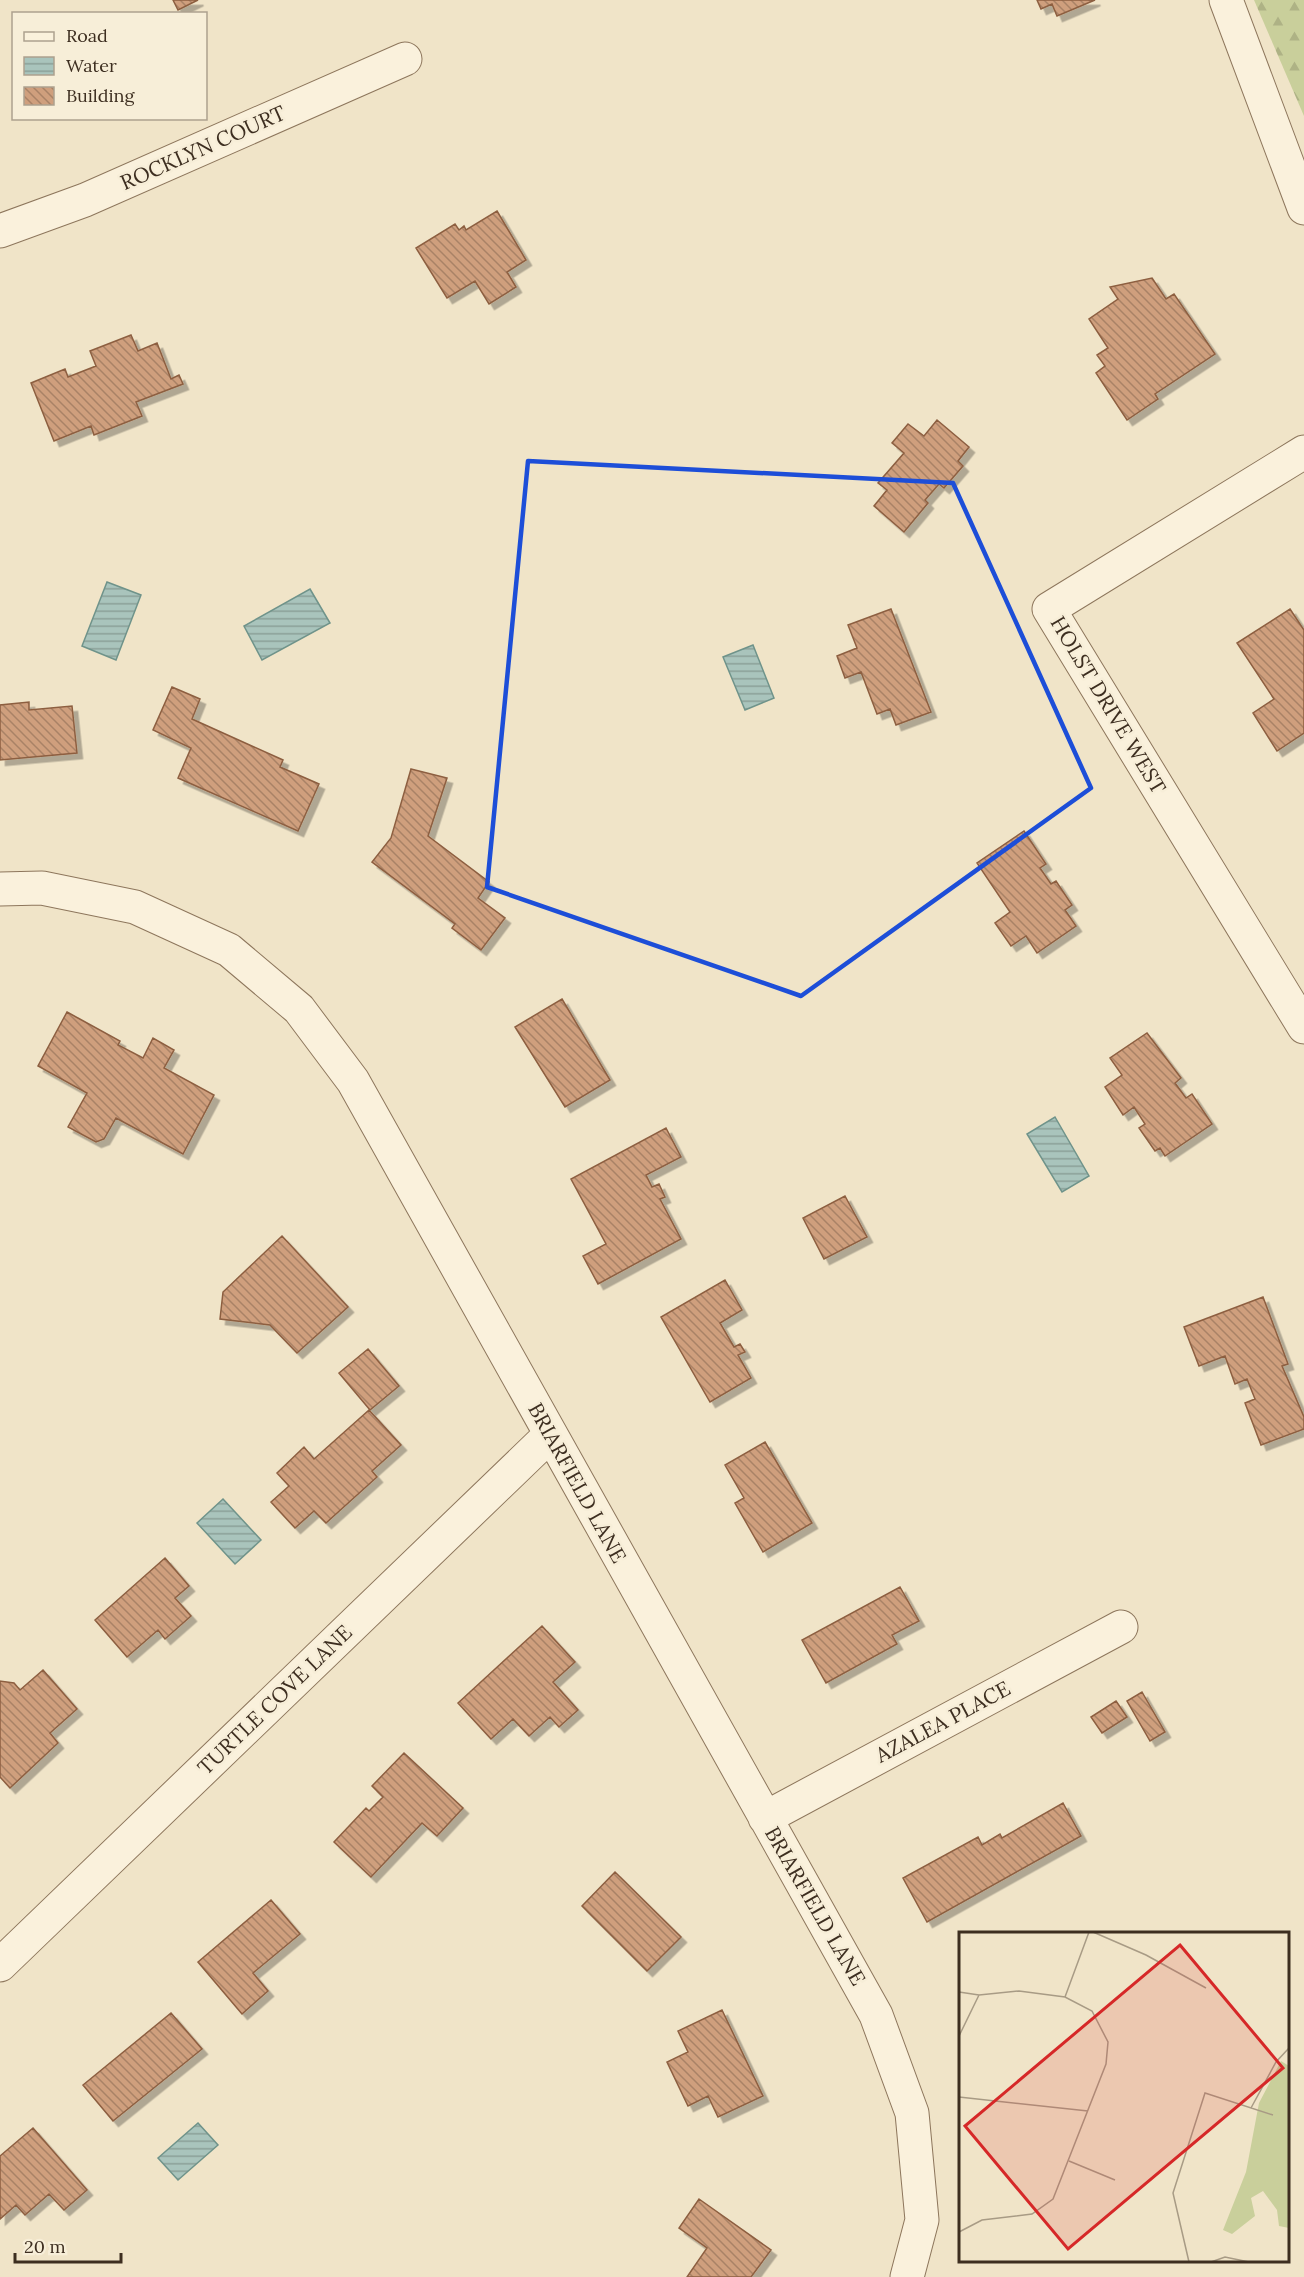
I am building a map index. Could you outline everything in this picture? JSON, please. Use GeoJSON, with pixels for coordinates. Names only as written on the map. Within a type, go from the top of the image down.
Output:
{"type":"FeatureCollection","features":[{"type":"Feature","properties":{"kind":"street"},"geometry":{"type":"LineString","coordinates":[[1226,0],[1304,208]]}},
{"type":"Feature","properties":{"kind":"street","name":"ROCKLYN COURT"},"geometry":{"type":"LineString","coordinates":[[0,231],[85,200],[405,59]]}},
{"type":"Feature","properties":{"kind":"street","name":"HOLST DRIVE WEST"},"geometry":{"type":"LineString","coordinates":[[1304,452],[1049,609],[1304,1027]]}},
{"type":"Feature","properties":{"kind":"street","name":"BRIARFIELD LANE"},"geometry":{"type":"LineString","coordinates":[[0,889],[42,888],[135,907],[229,950],[299,1009],[353,1081],[876,2015],[912,2112],[922,2220],[907,2277]]}},
{"type":"Feature","properties":{"kind":"street","name":"TURTLE COVE LANE"},"geometry":{"type":"LineString","coordinates":[[0,1965],[550,1435]]}},
{"type":"Feature","properties":{"kind":"street","name":"AZALEA PLACE"},"geometry":{"type":"LineString","coordinates":[[765,1818],[1121,1627]]}},
{"type":"Feature","properties":{"kind":"highlighted area"},"geometry":{"type":"Polygon","coordinates":[[[528,461],[953,483],[1091,788],[801,996],[487,887],[528,461]]]}},
{"type":"Feature","properties":{"kind":"green space"},"geometry":{"type":"Polygon","coordinates":[[[1254,0],[1304,0],[1304,116],[1254,0]]]}},
{"type":"Feature","properties":{"kind":"water"},"geometry":{"type":"Polygon","coordinates":[[[107,582],[141,595],[116,660],[82,646],[107,582]]]}},
{"type":"Feature","properties":{"kind":"water"},"geometry":{"type":"Polygon","coordinates":[[[310,589],[330,623],[262,660],[244,626],[310,589]]]}},
{"type":"Feature","properties":{"kind":"water"},"geometry":{"type":"Polygon","coordinates":[[[753,645],[774,698],[745,710],[723,657],[753,645]]]}},
{"type":"Feature","properties":{"kind":"water"},"geometry":{"type":"Polygon","coordinates":[[[1055,1117],[1089,1176],[1062,1192],[1027,1134],[1055,1117]]]}},
{"type":"Feature","properties":{"kind":"water"},"geometry":{"type":"Polygon","coordinates":[[[223,1499],[261,1540],[235,1564],[197,1523],[223,1499]]]}},
{"type":"Feature","properties":{"kind":"water"},"geometry":{"type":"Polygon","coordinates":[[[198,2123],[218,2145],[178,2180],[158,2158],[198,2123]]]}},
{"type":"Feature","properties":{"kind":"building"},"geometry":{"type":"Polygon","coordinates":[[[173,0],[198,0],[178,10],[173,0]]]}},
{"type":"Feature","properties":{"kind":"building"},"geometry":{"type":"Polygon","coordinates":[[[1037,0],[1095,0],[1057,16],[1052,4],[1041,9],[1037,0]]]}},
{"type":"Feature","properties":{"kind":"building"},"geometry":{"type":"Polygon","coordinates":[[[497,211],[526,260],[507,272],[516,287],[489,304],[475,281],[447,298],[416,248],[455,224],[459,230],[464,226],[466,230],[497,211]]]}},
{"type":"Feature","properties":{"kind":"building"},"geometry":{"type":"Polygon","coordinates":[[[1152,278],[1166,299],[1174,294],[1215,354],[1155,394],[1158,399],[1127,420],[1096,373],[1105,366],[1097,355],[1108,348],[1089,319],[1118,299],[1110,287],[1152,278]]]}},
{"type":"Feature","properties":{"kind":"building"},"geometry":{"type":"Polygon","coordinates":[[[131,335],[138,351],[157,343],[171,379],[179,375],[183,384],[136,402],[142,416],[94,435],[91,426],[54,441],[31,383],[65,369],[68,377],[96,366],[90,351],[131,335]]]}},
{"type":"Feature","properties":{"kind":"building"},"geometry":{"type":"Polygon","coordinates":[[[937,420],[969,447],[958,461],[963,466],[944,488],[939,484],[925,500],[928,503],[904,532],[874,506],[887,490],[878,483],[904,453],[892,443],[908,424],[924,436],[937,420]]]}},
{"type":"Feature","properties":{"kind":"building"},"geometry":{"type":"Polygon","coordinates":[[[891,609],[931,712],[896,725],[890,709],[877,714],[861,672],[845,678],[837,656],[857,648],[848,625],[891,609]]]}},
{"type":"Feature","properties":{"kind":"building"},"geometry":{"type":"Polygon","coordinates":[[[1290,609],[1304,630],[1304,733],[1277,751],[1253,713],[1274,699],[1237,643],[1290,609]]]}},
{"type":"Feature","properties":{"kind":"building"},"geometry":{"type":"Polygon","coordinates":[[[172,687],[200,699],[192,719],[283,760],[280,767],[319,784],[298,831],[178,778],[191,748],[153,730],[172,687]]]}},
{"type":"Feature","properties":{"kind":"building"},"geometry":{"type":"Polygon","coordinates":[[[29,702],[29,710],[72,706],[77,753],[0,760],[0,705],[29,702]]]}},
{"type":"Feature","properties":{"kind":"building"},"geometry":{"type":"Polygon","coordinates":[[[411,769],[447,778],[428,836],[489,882],[478,898],[505,918],[481,950],[452,928],[455,924],[372,862],[391,838],[411,769]]]}},
{"type":"Feature","properties":{"kind":"building"},"geometry":{"type":"Polygon","coordinates":[[[1024,831],[1046,864],[1040,868],[1051,884],[1056,881],[1072,905],[1065,910],[1076,926],[1037,953],[1026,936],[1011,946],[995,923],[1010,912],[977,863],[1024,831]]]}},
{"type":"Feature","properties":{"kind":"building"},"geometry":{"type":"Polygon","coordinates":[[[562,999],[610,1080],[565,1107],[515,1027],[562,999]]]}},
{"type":"Feature","properties":{"kind":"building"},"geometry":{"type":"Polygon","coordinates":[[[67,1012],[120,1041],[118,1045],[143,1058],[153,1038],[174,1050],[164,1068],[214,1095],[183,1154],[116,1118],[104,1139],[96,1142],[68,1127],[87,1093],[38,1066],[67,1012]]]}},
{"type":"Feature","properties":{"kind":"building"},"geometry":{"type":"Polygon","coordinates":[[[1147,1033],[1181,1078],[1175,1083],[1186,1098],[1192,1094],[1212,1124],[1165,1156],[1160,1148],[1155,1151],[1139,1128],[1145,1124],[1134,1107],[1123,1115],[1105,1087],[1122,1075],[1110,1058],[1147,1033]]]}},
{"type":"Feature","properties":{"kind":"building"},"geometry":{"type":"Polygon","coordinates":[[[666,1128],[681,1157],[646,1175],[652,1187],[659,1184],[665,1197],[660,1199],[681,1239],[598,1284],[583,1256],[606,1244],[571,1179],[666,1128]]]}},
{"type":"Feature","properties":{"kind":"building"},"geometry":{"type":"Polygon","coordinates":[[[845,1196],[867,1237],[824,1259],[803,1218],[845,1196]]]}},
{"type":"Feature","properties":{"kind":"building"},"geometry":{"type":"Polygon","coordinates":[[[282,1236],[348,1307],[297,1353],[270,1325],[220,1319],[223,1292],[282,1236]]]}},
{"type":"Feature","properties":{"kind":"building"},"geometry":{"type":"Polygon","coordinates":[[[725,1280],[742,1310],[720,1323],[734,1347],[740,1344],[745,1352],[738,1355],[751,1378],[710,1402],[661,1317],[725,1280]]]}},
{"type":"Feature","properties":{"kind":"building"},"geometry":{"type":"Polygon","coordinates":[[[1263,1297],[1288,1364],[1282,1366],[1304,1417],[1304,1429],[1261,1445],[1245,1403],[1255,1399],[1247,1379],[1235,1384],[1225,1356],[1199,1366],[1184,1327],[1263,1297]]]}},
{"type":"Feature","properties":{"kind":"building"},"geometry":{"type":"Polygon","coordinates":[[[368,1349],[399,1386],[370,1410],[339,1373],[368,1349]]]}},
{"type":"Feature","properties":{"kind":"building"},"geometry":{"type":"Polygon","coordinates":[[[369,1410],[401,1445],[372,1471],[377,1477],[326,1523],[314,1511],[295,1528],[271,1502],[289,1486],[277,1473],[304,1447],[314,1459],[369,1410]]]}},
{"type":"Feature","properties":{"kind":"building"},"geometry":{"type":"Polygon","coordinates":[[[765,1442],[812,1523],[763,1552],[735,1503],[744,1498],[725,1465],[765,1442]]]}},
{"type":"Feature","properties":{"kind":"building"},"geometry":{"type":"Polygon","coordinates":[[[165,1558],[189,1586],[175,1598],[191,1616],[165,1639],[158,1630],[127,1657],[95,1620],[165,1558]]]}},
{"type":"Feature","properties":{"kind":"building"},"geometry":{"type":"Polygon","coordinates":[[[900,1587],[919,1621],[892,1635],[897,1644],[826,1683],[802,1640],[900,1587]]]}},
{"type":"Feature","properties":{"kind":"building"},"geometry":{"type":"Polygon","coordinates":[[[542,1626],[575,1662],[553,1682],[578,1710],[559,1727],[550,1717],[529,1736],[513,1719],[491,1739],[458,1703],[542,1626]]]}},
{"type":"Feature","properties":{"kind":"building"},"geometry":{"type":"Polygon","coordinates":[[[43,1670],[77,1709],[50,1733],[58,1743],[10,1788],[0,1777],[0,1681],[14,1683],[20,1690],[43,1670]]]}},
{"type":"Feature","properties":{"kind":"building"},"geometry":{"type":"Polygon","coordinates":[[[1142,1692],[1165,1732],[1150,1741],[1127,1701],[1142,1692]]]}},
{"type":"Feature","properties":{"kind":"building"},"geometry":{"type":"Polygon","coordinates":[[[1116,1701],[1127,1717],[1102,1733],[1091,1717],[1116,1701]]]}},
{"type":"Feature","properties":{"kind":"building"},"geometry":{"type":"Polygon","coordinates":[[[404,1753],[463,1808],[437,1836],[422,1823],[371,1877],[334,1842],[366,1808],[369,1811],[383,1797],[372,1786],[404,1753]]]}},
{"type":"Feature","properties":{"kind":"building"},"geometry":{"type":"Polygon","coordinates":[[[1063,1803],[1081,1836],[927,1922],[903,1878],[978,1837],[982,1845],[1000,1834],[1002,1838],[1063,1803]]]}},
{"type":"Feature","properties":{"kind":"building"},"geometry":{"type":"Polygon","coordinates":[[[615,1872],[681,1937],[647,1971],[582,1906],[615,1872]]]}},
{"type":"Feature","properties":{"kind":"building"},"geometry":{"type":"Polygon","coordinates":[[[271,1900],[300,1934],[253,1973],[268,1991],[242,2014],[198,1962],[271,1900]]]}},
{"type":"Feature","properties":{"kind":"building"},"geometry":{"type":"Polygon","coordinates":[[[722,2010],[763,2096],[718,2117],[708,2096],[688,2106],[667,2062],[688,2052],[678,2031],[722,2010]]]}},
{"type":"Feature","properties":{"kind":"building"},"geometry":{"type":"Polygon","coordinates":[[[171,2013],[202,2049],[113,2121],[83,2085],[171,2013]]]}},
{"type":"Feature","properties":{"kind":"building"},"geometry":{"type":"Polygon","coordinates":[[[33,2128],[87,2190],[64,2210],[49,2194],[25,2215],[16,2205],[0,2219],[0,2156],[33,2128]]]}},
{"type":"Feature","properties":{"kind":"building"},"geometry":{"type":"Polygon","coordinates":[[[699,2199],[771,2250],[751,2277],[687,2277],[707,2248],[679,2228],[699,2199]]]}}]}
